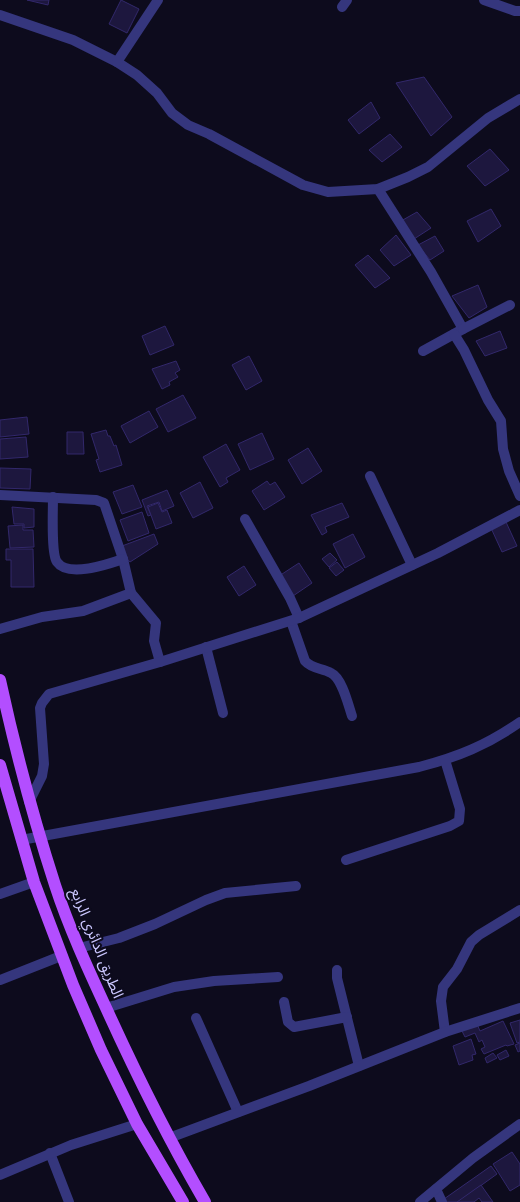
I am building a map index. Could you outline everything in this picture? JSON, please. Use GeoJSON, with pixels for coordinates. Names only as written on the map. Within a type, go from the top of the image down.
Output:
{"type":"FeatureCollection","features":[{"type":"Feature","properties":{"kind":"main road","name":"الطريق الدائري الرابع"},"geometry":{"type":"LineString","coordinates":[[0,680],[29,802],[56,886],[79,948],[169,1138],[205,1202]]}},
{"type":"Feature","properties":{"kind":"main road"},"geometry":{"type":"LineString","coordinates":[[0,764],[34,882],[61,956],[101,1050],[137,1124],[183,1202]]}},
{"type":"Feature","properties":{"kind":"street"},"geometry":{"type":"LineString","coordinates":[[117,62],[158,0]]}},
{"type":"Feature","properties":{"kind":"street"},"geometry":{"type":"LineString","coordinates":[[484,0],[520,11]]}},
{"type":"Feature","properties":{"kind":"street"},"geometry":{"type":"LineString","coordinates":[[0,15],[73,40],[117,62],[137,75],[157,92],[165,105],[180,120],[303,185],[328,192],[378,189],[408,177],[428,167],[488,118],[520,99]]}},
{"type":"Feature","properties":{"kind":"street"},"geometry":{"type":"LineString","coordinates":[[378,189],[432,272],[464,350],[488,400],[501,421],[503,449],[509,471],[520,496]]}},
{"type":"Feature","properties":{"kind":"street"},"geometry":{"type":"LineString","coordinates":[[423,351],[510,305]]}},
{"type":"Feature","properties":{"kind":"street"},"geometry":{"type":"LineString","coordinates":[[370,476],[412,565]]}},
{"type":"Feature","properties":{"kind":"street"},"geometry":{"type":"LineString","coordinates":[[0,495],[53,496],[100,500],[104,503],[123,559],[131,593],[156,623],[154,641],[160,662]]}},
{"type":"Feature","properties":{"kind":"street"},"geometry":{"type":"LineString","coordinates":[[53,496],[54,547],[56,560],[59,564],[65,567],[88,568],[104,566],[123,559]]}},
{"type":"Feature","properties":{"kind":"street"},"geometry":{"type":"LineString","coordinates":[[29,802],[42,776],[44,764],[40,715],[42,702],[56,691],[160,662],[295,619],[412,565],[520,510]]}},
{"type":"Feature","properties":{"kind":"street"},"geometry":{"type":"LineString","coordinates":[[245,519],[290,598],[305,661],[310,666],[330,672],[338,678],[352,716]]}},
{"type":"Feature","properties":{"kind":"street"},"geometry":{"type":"LineString","coordinates":[[0,630],[42,617],[83,612],[131,593]]}},
{"type":"Feature","properties":{"kind":"street"},"geometry":{"type":"LineString","coordinates":[[206,647],[224,713]]}},
{"type":"Feature","properties":{"kind":"street"},"geometry":{"type":"LineString","coordinates":[[21,840],[384,774],[445,760],[471,751],[496,738],[520,722]]}},
{"type":"Feature","properties":{"kind":"street"},"geometry":{"type":"LineString","coordinates":[[346,860],[450,826],[459,821],[460,809],[445,760]]}},
{"type":"Feature","properties":{"kind":"street"},"geometry":{"type":"LineString","coordinates":[[0,894],[34,882]]}},
{"type":"Feature","properties":{"kind":"street"},"geometry":{"type":"LineString","coordinates":[[79,948],[119,938],[224,893],[296,886]]}},
{"type":"Feature","properties":{"kind":"street"},"geometry":{"type":"LineString","coordinates":[[445,1032],[441,1001],[443,988],[457,969],[471,942],[479,934],[520,910]]}},
{"type":"Feature","properties":{"kind":"street"},"geometry":{"type":"LineString","coordinates":[[0,980],[61,956]]}},
{"type":"Feature","properties":{"kind":"street"},"geometry":{"type":"LineString","coordinates":[[337,970],[337,978],[359,1066]]}},
{"type":"Feature","properties":{"kind":"street"},"geometry":{"type":"LineString","coordinates":[[106,1008],[174,987],[214,980],[278,977]]}},
{"type":"Feature","properties":{"kind":"street"},"geometry":{"type":"LineString","coordinates":[[284,1002],[288,1022],[294,1027],[347,1018]]}},
{"type":"Feature","properties":{"kind":"street"},"geometry":{"type":"LineString","coordinates":[[169,1138],[445,1032],[520,1008]]}},
{"type":"Feature","properties":{"kind":"street"},"geometry":{"type":"LineString","coordinates":[[196,1018],[238,1112]]}},
{"type":"Feature","properties":{"kind":"street"},"geometry":{"type":"LineString","coordinates":[[0,1174],[71,1145],[137,1124]]}},
{"type":"Feature","properties":{"kind":"street"},"geometry":{"type":"LineString","coordinates":[[420,1202],[496,1140],[520,1124]]}},
{"type":"Feature","properties":{"kind":"street"},"geometry":{"type":"LineString","coordinates":[[50,1153],[68,1202]]}},
{"type":"Feature","properties":{"kind":"street"},"geometry":{"type":"LineString","coordinates":[[436,1189],[442,1202]]}},
{"type":"Feature","properties":{"kind":"building"},"geometry":{"type":"Polygon","coordinates":[[[27,0],[49,0],[48,5],[27,0]]]}},
{"type":"Feature","properties":{"kind":"building"},"geometry":{"type":"Polygon","coordinates":[[[121,0],[139,9],[127,33],[109,24],[121,0]]]}},
{"type":"Feature","properties":{"kind":"building"},"geometry":{"type":"Polygon","coordinates":[[[424,77],[452,117],[431,136],[396,83],[424,77]]]}},
{"type":"Feature","properties":{"kind":"building"},"geometry":{"type":"Polygon","coordinates":[[[371,102],[380,118],[359,134],[348,120],[371,102]]]}},
{"type":"Feature","properties":{"kind":"building"},"geometry":{"type":"Polygon","coordinates":[[[390,134],[402,147],[382,162],[369,150],[390,134]]]}},
{"type":"Feature","properties":{"kind":"building"},"geometry":{"type":"Polygon","coordinates":[[[490,149],[509,170],[485,186],[467,166],[490,149]]]}},
{"type":"Feature","properties":{"kind":"building"},"geometry":{"type":"Polygon","coordinates":[[[491,209],[501,226],[478,242],[467,221],[491,209]]]}},
{"type":"Feature","properties":{"kind":"building"},"geometry":{"type":"Polygon","coordinates":[[[417,212],[431,228],[414,239],[401,221],[417,212]]]}},
{"type":"Feature","properties":{"kind":"building"},"geometry":{"type":"Polygon","coordinates":[[[396,235],[411,255],[394,266],[380,250],[396,235]]]}},
{"type":"Feature","properties":{"kind":"building"},"geometry":{"type":"Polygon","coordinates":[[[435,236],[444,251],[430,260],[418,245],[435,236]]]}},
{"type":"Feature","properties":{"kind":"building"},"geometry":{"type":"Polygon","coordinates":[[[368,255],[390,278],[375,288],[355,265],[368,255]]]}},
{"type":"Feature","properties":{"kind":"building"},"geometry":{"type":"Polygon","coordinates":[[[478,285],[487,307],[469,318],[452,296],[478,285]]]}},
{"type":"Feature","properties":{"kind":"building"},"geometry":{"type":"Polygon","coordinates":[[[165,326],[174,345],[150,355],[142,336],[165,326]]]}},
{"type":"Feature","properties":{"kind":"building"},"geometry":{"type":"Polygon","coordinates":[[[500,331],[507,348],[485,356],[476,341],[500,331]]]}},
{"type":"Feature","properties":{"kind":"building"},"geometry":{"type":"Polygon","coordinates":[[[249,356],[262,381],[246,390],[232,365],[249,356]]]}},
{"type":"Feature","properties":{"kind":"building"},"geometry":{"type":"Polygon","coordinates":[[[176,361],[180,370],[175,373],[178,377],[169,382],[170,385],[162,389],[152,369],[176,361]]]}},
{"type":"Feature","properties":{"kind":"building"},"geometry":{"type":"Polygon","coordinates":[[[183,395],[196,418],[168,432],[156,409],[183,395]]]}},
{"type":"Feature","properties":{"kind":"building"},"geometry":{"type":"Polygon","coordinates":[[[149,411],[158,427],[130,443],[121,426],[149,411]]]}},
{"type":"Feature","properties":{"kind":"building"},"geometry":{"type":"Polygon","coordinates":[[[27,417],[29,434],[0,437],[0,420],[27,417]]]}},
{"type":"Feature","properties":{"kind":"building"},"geometry":{"type":"Polygon","coordinates":[[[106,430],[114,446],[116,445],[122,465],[100,472],[96,460],[99,459],[91,434],[106,430]]]}},
{"type":"Feature","properties":{"kind":"building"},"geometry":{"type":"Polygon","coordinates":[[[67,432],[83,432],[84,454],[67,454],[67,432]]]}},
{"type":"Feature","properties":{"kind":"building"},"geometry":{"type":"Polygon","coordinates":[[[262,433],[274,459],[250,470],[238,444],[262,433]]]}},
{"type":"Feature","properties":{"kind":"building"},"geometry":{"type":"Polygon","coordinates":[[[26,437],[28,457],[0,459],[0,439],[26,437]]]}},
{"type":"Feature","properties":{"kind":"building"},"geometry":{"type":"Polygon","coordinates":[[[226,444],[240,470],[226,478],[228,482],[220,487],[203,457],[226,444]]]}},
{"type":"Feature","properties":{"kind":"building"},"geometry":{"type":"Polygon","coordinates":[[[308,448],[322,471],[302,484],[288,460],[308,448]]]}},
{"type":"Feature","properties":{"kind":"building"},"geometry":{"type":"Polygon","coordinates":[[[0,468],[31,469],[30,489],[0,488],[0,468]]]}},
{"type":"Feature","properties":{"kind":"building"},"geometry":{"type":"Polygon","coordinates":[[[267,481],[270,485],[275,482],[285,497],[264,510],[252,491],[267,481]]]}},
{"type":"Feature","properties":{"kind":"building"},"geometry":{"type":"Polygon","coordinates":[[[200,482],[213,508],[193,518],[180,493],[200,482]]]}},
{"type":"Feature","properties":{"kind":"building"},"geometry":{"type":"Polygon","coordinates":[[[133,485],[142,507],[122,514],[113,492],[133,485]]]}},
{"type":"Feature","properties":{"kind":"building"},"geometry":{"type":"Polygon","coordinates":[[[167,490],[174,506],[162,511],[159,502],[147,506],[151,515],[148,516],[142,500],[167,490]]]}},
{"type":"Feature","properties":{"kind":"building"},"geometry":{"type":"Polygon","coordinates":[[[158,503],[162,512],[167,510],[172,523],[156,529],[148,507],[158,503]]]}},
{"type":"Feature","properties":{"kind":"building"},"geometry":{"type":"Polygon","coordinates":[[[342,503],[349,517],[325,527],[327,532],[322,535],[311,515],[342,503]]]}},
{"type":"Feature","properties":{"kind":"building"},"geometry":{"type":"Polygon","coordinates":[[[12,507],[34,509],[34,527],[24,528],[24,524],[14,524],[12,507]]]}},
{"type":"Feature","properties":{"kind":"building"},"geometry":{"type":"Polygon","coordinates":[[[142,512],[149,533],[128,541],[120,520],[142,512]]]}},
{"type":"Feature","properties":{"kind":"building"},"geometry":{"type":"Polygon","coordinates":[[[506,522],[517,546],[502,552],[491,528],[506,522]]]}},
{"type":"Feature","properties":{"kind":"building"},"geometry":{"type":"Polygon","coordinates":[[[23,525],[23,530],[33,530],[34,547],[10,548],[8,526],[23,525]]]}},
{"type":"Feature","properties":{"kind":"building"},"geometry":{"type":"Polygon","coordinates":[[[154,534],[158,544],[130,562],[124,557],[122,546],[154,534]]]}},
{"type":"Feature","properties":{"kind":"building"},"geometry":{"type":"Polygon","coordinates":[[[353,534],[365,557],[345,568],[333,544],[353,534]]]}},
{"type":"Feature","properties":{"kind":"building"},"geometry":{"type":"Polygon","coordinates":[[[6,549],[33,549],[34,587],[11,587],[11,560],[6,560],[6,549]]]}},
{"type":"Feature","properties":{"kind":"building"},"geometry":{"type":"Polygon","coordinates":[[[330,553],[337,560],[329,567],[322,559],[330,553]]]}},
{"type":"Feature","properties":{"kind":"building"},"geometry":{"type":"Polygon","coordinates":[[[337,562],[344,570],[336,576],[329,568],[337,562]]]}},
{"type":"Feature","properties":{"kind":"building"},"geometry":{"type":"Polygon","coordinates":[[[299,563],[312,583],[293,596],[279,576],[299,563]]]}},
{"type":"Feature","properties":{"kind":"building"},"geometry":{"type":"Polygon","coordinates":[[[244,566],[256,585],[239,596],[227,577],[244,566]]]}},
{"type":"Feature","properties":{"kind":"building"},"geometry":{"type":"Polygon","coordinates":[[[520,1020],[520,1042],[517,1043],[510,1023],[520,1020]]]}},
{"type":"Feature","properties":{"kind":"building"},"geometry":{"type":"Polygon","coordinates":[[[503,1021],[514,1044],[506,1045],[484,1054],[481,1049],[485,1047],[482,1040],[479,1042],[475,1033],[465,1037],[462,1031],[477,1024],[480,1031],[503,1021]]]}},
{"type":"Feature","properties":{"kind":"building"},"geometry":{"type":"Polygon","coordinates":[[[471,1039],[476,1054],[472,1055],[473,1060],[459,1065],[453,1046],[471,1039]]]}},
{"type":"Feature","properties":{"kind":"building"},"geometry":{"type":"Polygon","coordinates":[[[520,1043],[520,1051],[518,1052],[515,1045],[520,1043]]]}},
{"type":"Feature","properties":{"kind":"building"},"geometry":{"type":"Polygon","coordinates":[[[506,1050],[509,1056],[500,1060],[497,1055],[506,1050]]]}},
{"type":"Feature","properties":{"kind":"building"},"geometry":{"type":"Polygon","coordinates":[[[493,1053],[497,1058],[487,1063],[485,1058],[493,1053]]]}},
{"type":"Feature","properties":{"kind":"building"},"geometry":{"type":"Polygon","coordinates":[[[512,1152],[520,1164],[520,1185],[510,1191],[493,1164],[512,1152]]]}},
{"type":"Feature","properties":{"kind":"building"},"geometry":{"type":"Polygon","coordinates":[[[491,1166],[497,1174],[458,1202],[446,1202],[444,1199],[491,1166]]]}},
{"type":"Feature","properties":{"kind":"building"},"geometry":{"type":"Polygon","coordinates":[[[481,1185],[493,1202],[482,1202],[479,1198],[474,1202],[457,1202],[481,1185]]]}}]}
